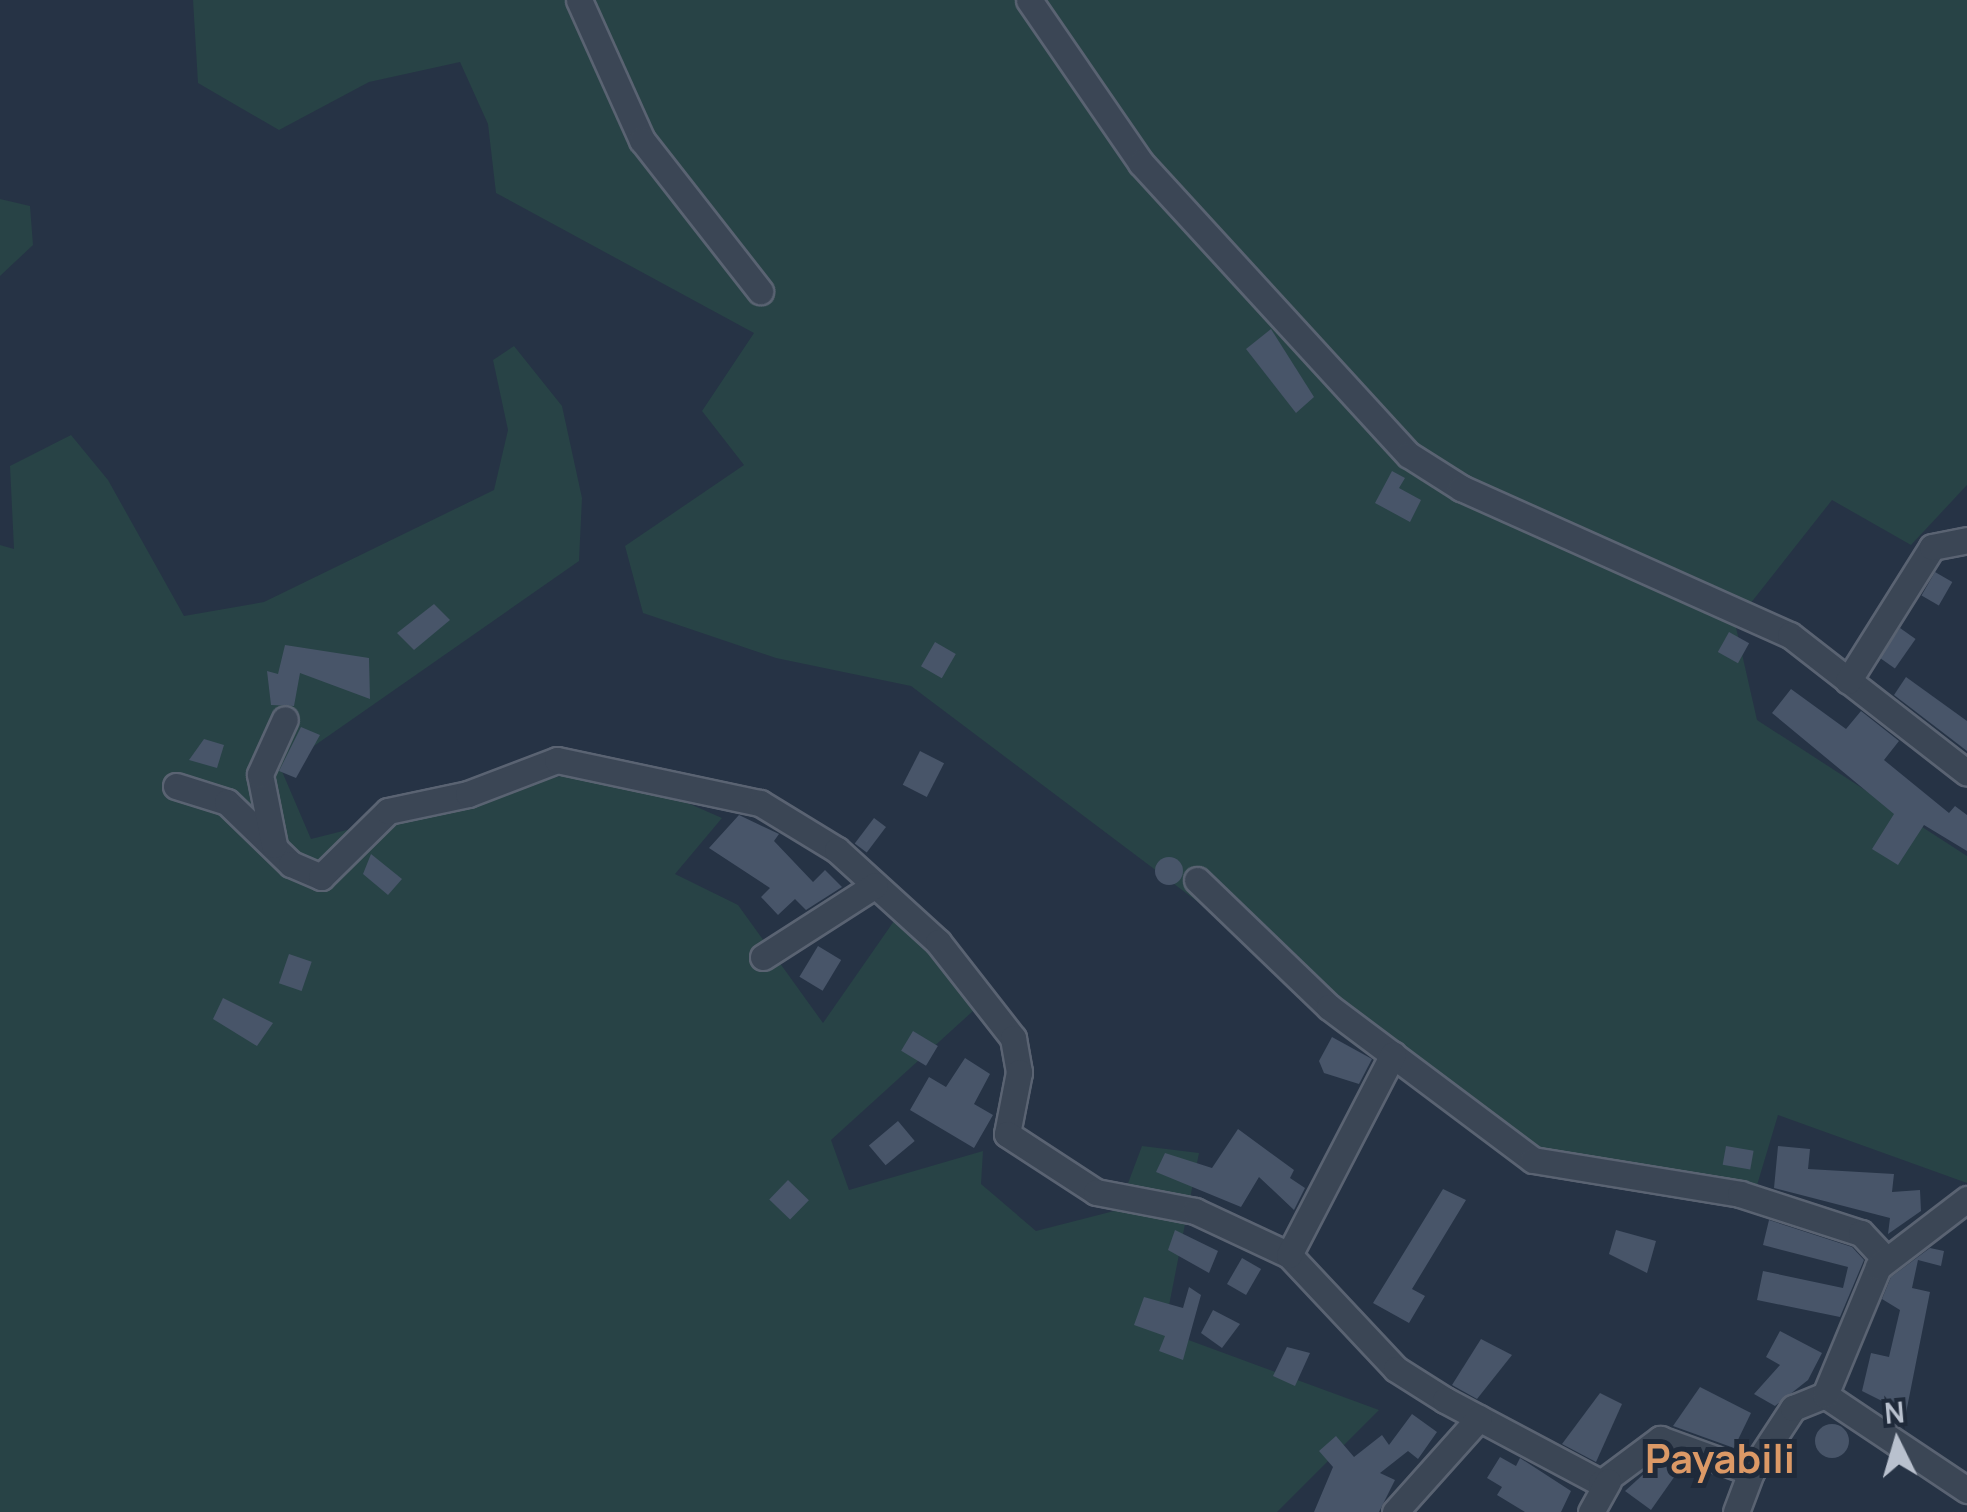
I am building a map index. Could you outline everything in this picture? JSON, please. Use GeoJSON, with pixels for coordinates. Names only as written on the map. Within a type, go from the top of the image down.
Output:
{"type":"FeatureCollection","features":[{"type":"Feature","properties":{"kind":"street"},"geometry":{"type":"LineString","coordinates":[[579,0],[629,119],[760,291]]}},
{"type":"Feature","properties":{"kind":"street"},"geometry":{"type":"LineString","coordinates":[[1028,0],[1142,163],[1408,455],[1493,504],[1767,623],[1967,773]]}},
{"type":"Feature","properties":{"kind":"street"},"geometry":{"type":"LineString","coordinates":[[1848,682],[1932,547],[1967,540]]}},
{"type":"Feature","properties":{"kind":"street"},"geometry":{"type":"LineString","coordinates":[[275,850],[260,774],[286,719]]}},
{"type":"Feature","properties":{"kind":"street"},"geometry":{"type":"LineString","coordinates":[[176,786],[227,802],[275,850],[320,877],[388,811],[574,759],[760,804],[875,885],[938,942],[1013,1038],[1020,1072],[1007,1134],[1096,1192],[1195,1211],[1289,1256],[1396,1369],[1594,1482],[1608,1481]]}},
{"type":"Feature","properties":{"kind":"street"},"geometry":{"type":"LineString","coordinates":[[1197,880],[1329,1007],[1541,1164],[1740,1194],[1861,1233],[1884,1258]]}},
{"type":"Feature","properties":{"kind":"street"},"geometry":{"type":"LineString","coordinates":[[763,957],[875,885]]}},
{"type":"Feature","properties":{"kind":"street"},"geometry":{"type":"LineString","coordinates":[[1289,1256],[1393,1054]]}},
{"type":"Feature","properties":{"kind":"street"},"geometry":{"type":"LineString","coordinates":[[1736,1512],[1751,1472],[1793,1408],[1825,1395],[1884,1258],[1967,1199]]}},
{"type":"Feature","properties":{"kind":"street"},"geometry":{"type":"LineString","coordinates":[[1825,1395],[1967,1490]]}},
{"type":"Feature","properties":{"kind":"street"},"geometry":{"type":"LineString","coordinates":[[1395,1512],[1479,1418]]}},
{"type":"Feature","properties":{"kind":"street"},"geometry":{"type":"LineString","coordinates":[[1591,1512],[1608,1481],[1660,1439],[1751,1472]]}},
{"type":"Feature","properties":{"kind":"green space"},"geometry":{"type":"Polygon","coordinates":[[[193,0],[1967,0],[1967,485],[1911,545],[1832,500],[1735,623],[1757,720],[1967,856],[1967,1183],[1778,1115],[1752,1202],[1550,1167],[911,686],[776,658],[643,613],[625,546],[744,465],[702,411],[754,333],[496,193],[488,124],[460,62],[369,82],[279,130],[198,83],[193,0]]]}},
{"type":"Feature","properties":{"kind":"green space"},"geometry":{"type":"Polygon","coordinates":[[[0,199],[30,206],[33,245],[0,276],[0,199]]]}},
{"type":"Feature","properties":{"kind":"green space"},"geometry":{"type":"Polygon","coordinates":[[[514,346],[562,406],[582,498],[579,561],[281,769],[311,839],[581,771],[644,784],[722,818],[675,874],[738,905],[823,1023],[894,921],[927,947],[973,1011],[831,1140],[849,1190],[983,1151],[981,1184],[1036,1231],[1118,1210],[1142,1146],[1199,1153],[1164,1331],[1379,1410],[1277,1512],[0,1512],[0,545],[14,549],[10,466],[71,435],[108,480],[184,616],[264,602],[494,490],[508,430],[493,360],[514,346]]]}},
{"type":"Feature","properties":{"kind":"building"},"geometry":{"type":"Polygon","coordinates":[[[1271,329],[1314,397],[1296,413],[1246,349],[1271,329]]]}},
{"type":"Feature","properties":{"kind":"building"},"geometry":{"type":"Polygon","coordinates":[[[1392,471],[1405,478],[1399,488],[1421,500],[1410,522],[1375,503],[1392,471]]]}},
{"type":"Feature","properties":{"kind":"building"},"geometry":{"type":"Polygon","coordinates":[[[1935,572],[1952,582],[1939,605],[1922,595],[1935,572]]]}},
{"type":"Feature","properties":{"kind":"building"},"geometry":{"type":"Polygon","coordinates":[[[434,604],[450,620],[414,650],[397,633],[434,604]]]}},
{"type":"Feature","properties":{"kind":"building"},"geometry":{"type":"Polygon","coordinates":[[[1900,628],[1916,639],[1895,668],[1879,657],[1900,628]]]}},
{"type":"Feature","properties":{"kind":"building"},"geometry":{"type":"Polygon","coordinates":[[[1729,632],[1749,643],[1738,663],[1718,652],[1729,632]]]}},
{"type":"Feature","properties":{"kind":"building"},"geometry":{"type":"Polygon","coordinates":[[[935,642],[956,654],[942,678],[921,666],[935,642]]]}},
{"type":"Feature","properties":{"kind":"building"},"geometry":{"type":"Polygon","coordinates":[[[285,645],[369,658],[370,699],[300,673],[294,706],[271,705],[267,671],[278,674],[285,645]]]}},
{"type":"Feature","properties":{"kind":"building"},"geometry":{"type":"Polygon","coordinates":[[[1906,677],[1967,721],[1967,751],[1894,695],[1906,677]]]}},
{"type":"Feature","properties":{"kind":"building"},"geometry":{"type":"Polygon","coordinates":[[[1791,689],[1846,729],[1861,711],[1899,741],[1884,760],[1949,813],[1955,806],[1967,815],[1967,851],[1924,825],[1898,865],[1872,849],[1894,814],[1772,713],[1791,689]]]}},
{"type":"Feature","properties":{"kind":"building"},"geometry":{"type":"Polygon","coordinates":[[[301,727],[320,735],[296,778],[279,771],[301,727]]]}},
{"type":"Feature","properties":{"kind":"building"},"geometry":{"type":"Polygon","coordinates":[[[204,739],[224,745],[217,768],[189,760],[204,739]]]}},
{"type":"Feature","properties":{"kind":"building"},"geometry":{"type":"Polygon","coordinates":[[[920,751],[944,763],[927,797],[903,785],[920,751]]]}},
{"type":"Feature","properties":{"kind":"building"},"geometry":{"type":"Polygon","coordinates":[[[739,815],[779,834],[774,841],[813,882],[825,870],[842,887],[806,910],[795,899],[778,915],[761,897],[770,888],[709,848],[739,815]]]}},
{"type":"Feature","properties":{"kind":"building"},"geometry":{"type":"Polygon","coordinates":[[[874,818],[886,827],[867,853],[855,844],[874,818]]]}},
{"type":"Feature","properties":{"kind":"building"},"geometry":{"type":"Polygon","coordinates":[[[371,854],[402,879],[388,895],[363,874],[371,854]]]}},
{"type":"Feature","properties":{"kind":"building"},"geometry":{"type":"Polygon","coordinates":[[[1169,857],[1179,861],[1183,871],[1179,881],[1169,885],[1159,881],[1155,871],[1159,861],[1169,857]]]}},
{"type":"Feature","properties":{"kind":"building"},"geometry":{"type":"Polygon","coordinates":[[[818,946],[841,960],[823,991],[799,977],[818,946]]]}},
{"type":"Feature","properties":{"kind":"building"},"geometry":{"type":"Polygon","coordinates":[[[289,954],[312,962],[302,991],[279,983],[289,954]]]}},
{"type":"Feature","properties":{"kind":"building"},"geometry":{"type":"Polygon","coordinates":[[[223,998],[273,1023],[257,1046],[213,1019],[223,998]]]}},
{"type":"Feature","properties":{"kind":"building"},"geometry":{"type":"Polygon","coordinates":[[[913,1031],[938,1046],[926,1066],[901,1051],[913,1031]]]}},
{"type":"Feature","properties":{"kind":"building"},"geometry":{"type":"Polygon","coordinates":[[[1332,1037],[1372,1059],[1359,1084],[1324,1073],[1319,1061],[1332,1037]]]}},
{"type":"Feature","properties":{"kind":"building"},"geometry":{"type":"Polygon","coordinates":[[[965,1058],[990,1074],[974,1104],[993,1115],[974,1148],[910,1110],[929,1077],[946,1087],[965,1058]]]}},
{"type":"Feature","properties":{"kind":"building"},"geometry":{"type":"Polygon","coordinates":[[[898,1121],[915,1141],[886,1165],[869,1145],[898,1121]]]}},
{"type":"Feature","properties":{"kind":"building"},"geometry":{"type":"Polygon","coordinates":[[[1238,1129],[1294,1170],[1290,1178],[1305,1188],[1294,1210],[1259,1177],[1241,1207],[1156,1172],[1165,1153],[1212,1168],[1238,1129]]]}},
{"type":"Feature","properties":{"kind":"building"},"geometry":{"type":"Polygon","coordinates":[[[1726,1146],[1754,1151],[1750,1170],[1723,1165],[1726,1146]]]}},
{"type":"Feature","properties":{"kind":"building"},"geometry":{"type":"Polygon","coordinates":[[[1778,1146],[1810,1149],[1808,1169],[1894,1174],[1892,1192],[1920,1190],[1921,1211],[1888,1234],[1890,1218],[1774,1188],[1778,1146]]]}},
{"type":"Feature","properties":{"kind":"building"},"geometry":{"type":"Polygon","coordinates":[[[788,1180],[809,1200],[790,1220],[769,1199],[788,1180]]]}},
{"type":"Feature","properties":{"kind":"building"},"geometry":{"type":"Polygon","coordinates":[[[1443,1189],[1466,1200],[1412,1289],[1425,1296],[1409,1323],[1373,1303],[1443,1189]]]}},
{"type":"Feature","properties":{"kind":"building"},"geometry":{"type":"Polygon","coordinates":[[[1769,1220],[1852,1247],[1864,1260],[1840,1317],[1757,1300],[1763,1271],[1843,1288],[1848,1267],[1763,1245],[1769,1220]]]}},
{"type":"Feature","properties":{"kind":"building"},"geometry":{"type":"Polygon","coordinates":[[[1175,1230],[1218,1251],[1209,1273],[1168,1250],[1175,1230]]]}},
{"type":"Feature","properties":{"kind":"building"},"geometry":{"type":"Polygon","coordinates":[[[1616,1230],[1656,1241],[1647,1273],[1609,1254],[1616,1230]]]}},
{"type":"Feature","properties":{"kind":"building"},"geometry":{"type":"Polygon","coordinates":[[[1930,1248],[1944,1251],[1941,1266],[1918,1260],[1912,1288],[1930,1292],[1906,1413],[1862,1391],[1871,1353],[1889,1357],[1900,1310],[1882,1299],[1891,1277],[1930,1248]]]}},
{"type":"Feature","properties":{"kind":"building"},"geometry":{"type":"Polygon","coordinates":[[[1242,1258],[1261,1269],[1246,1295],[1227,1284],[1242,1258]]]}},
{"type":"Feature","properties":{"kind":"building"},"geometry":{"type":"Polygon","coordinates":[[[1189,1287],[1201,1295],[1183,1360],[1159,1351],[1165,1336],[1134,1325],[1144,1297],[1183,1308],[1189,1287]]]}},
{"type":"Feature","properties":{"kind":"building"},"geometry":{"type":"Polygon","coordinates":[[[1213,1310],[1240,1324],[1222,1348],[1201,1333],[1213,1310]]]}},
{"type":"Feature","properties":{"kind":"building"},"geometry":{"type":"Polygon","coordinates":[[[1780,1331],[1822,1353],[1808,1380],[1775,1406],[1754,1394],[1780,1365],[1766,1357],[1780,1331]]]}},
{"type":"Feature","properties":{"kind":"building"},"geometry":{"type":"Polygon","coordinates":[[[1481,1339],[1512,1355],[1477,1399],[1452,1385],[1481,1339]]]}},
{"type":"Feature","properties":{"kind":"building"},"geometry":{"type":"Polygon","coordinates":[[[1287,1347],[1310,1353],[1295,1386],[1273,1376],[1287,1347]]]}},
{"type":"Feature","properties":{"kind":"building"},"geometry":{"type":"Polygon","coordinates":[[[1700,1387],[1751,1413],[1734,1448],[1673,1426],[1700,1387]]]}},
{"type":"Feature","properties":{"kind":"building"},"geometry":{"type":"Polygon","coordinates":[[[1600,1393],[1622,1404],[1596,1462],[1562,1444],[1600,1393]]]}},
{"type":"Feature","properties":{"kind":"building"},"geometry":{"type":"Polygon","coordinates":[[[1412,1414],[1437,1432],[1418,1459],[1408,1451],[1380,1473],[1395,1480],[1379,1512],[1314,1512],[1333,1467],[1319,1451],[1336,1436],[1354,1457],[1382,1435],[1389,1445],[1412,1414]]]}},
{"type":"Feature","properties":{"kind":"building"},"geometry":{"type":"Polygon","coordinates":[[[1832,1424],[1844,1429],[1849,1441],[1844,1453],[1832,1458],[1820,1453],[1815,1441],[1820,1429],[1832,1424]]]}},
{"type":"Feature","properties":{"kind":"building"},"geometry":{"type":"Polygon","coordinates":[[[1500,1457],[1516,1466],[1520,1458],[1571,1491],[1561,1512],[1525,1512],[1497,1495],[1502,1487],[1487,1478],[1500,1457]]]}},
{"type":"Feature","properties":{"kind":"building"},"geometry":{"type":"Polygon","coordinates":[[[1659,1460],[1677,1473],[1651,1510],[1625,1491],[1659,1460]]]}},
{"type":"Feature","properties":{"kind":"district","name":"Payabili"},"geometry":{"type":"Point","coordinates":[1720,1458]}}]}
